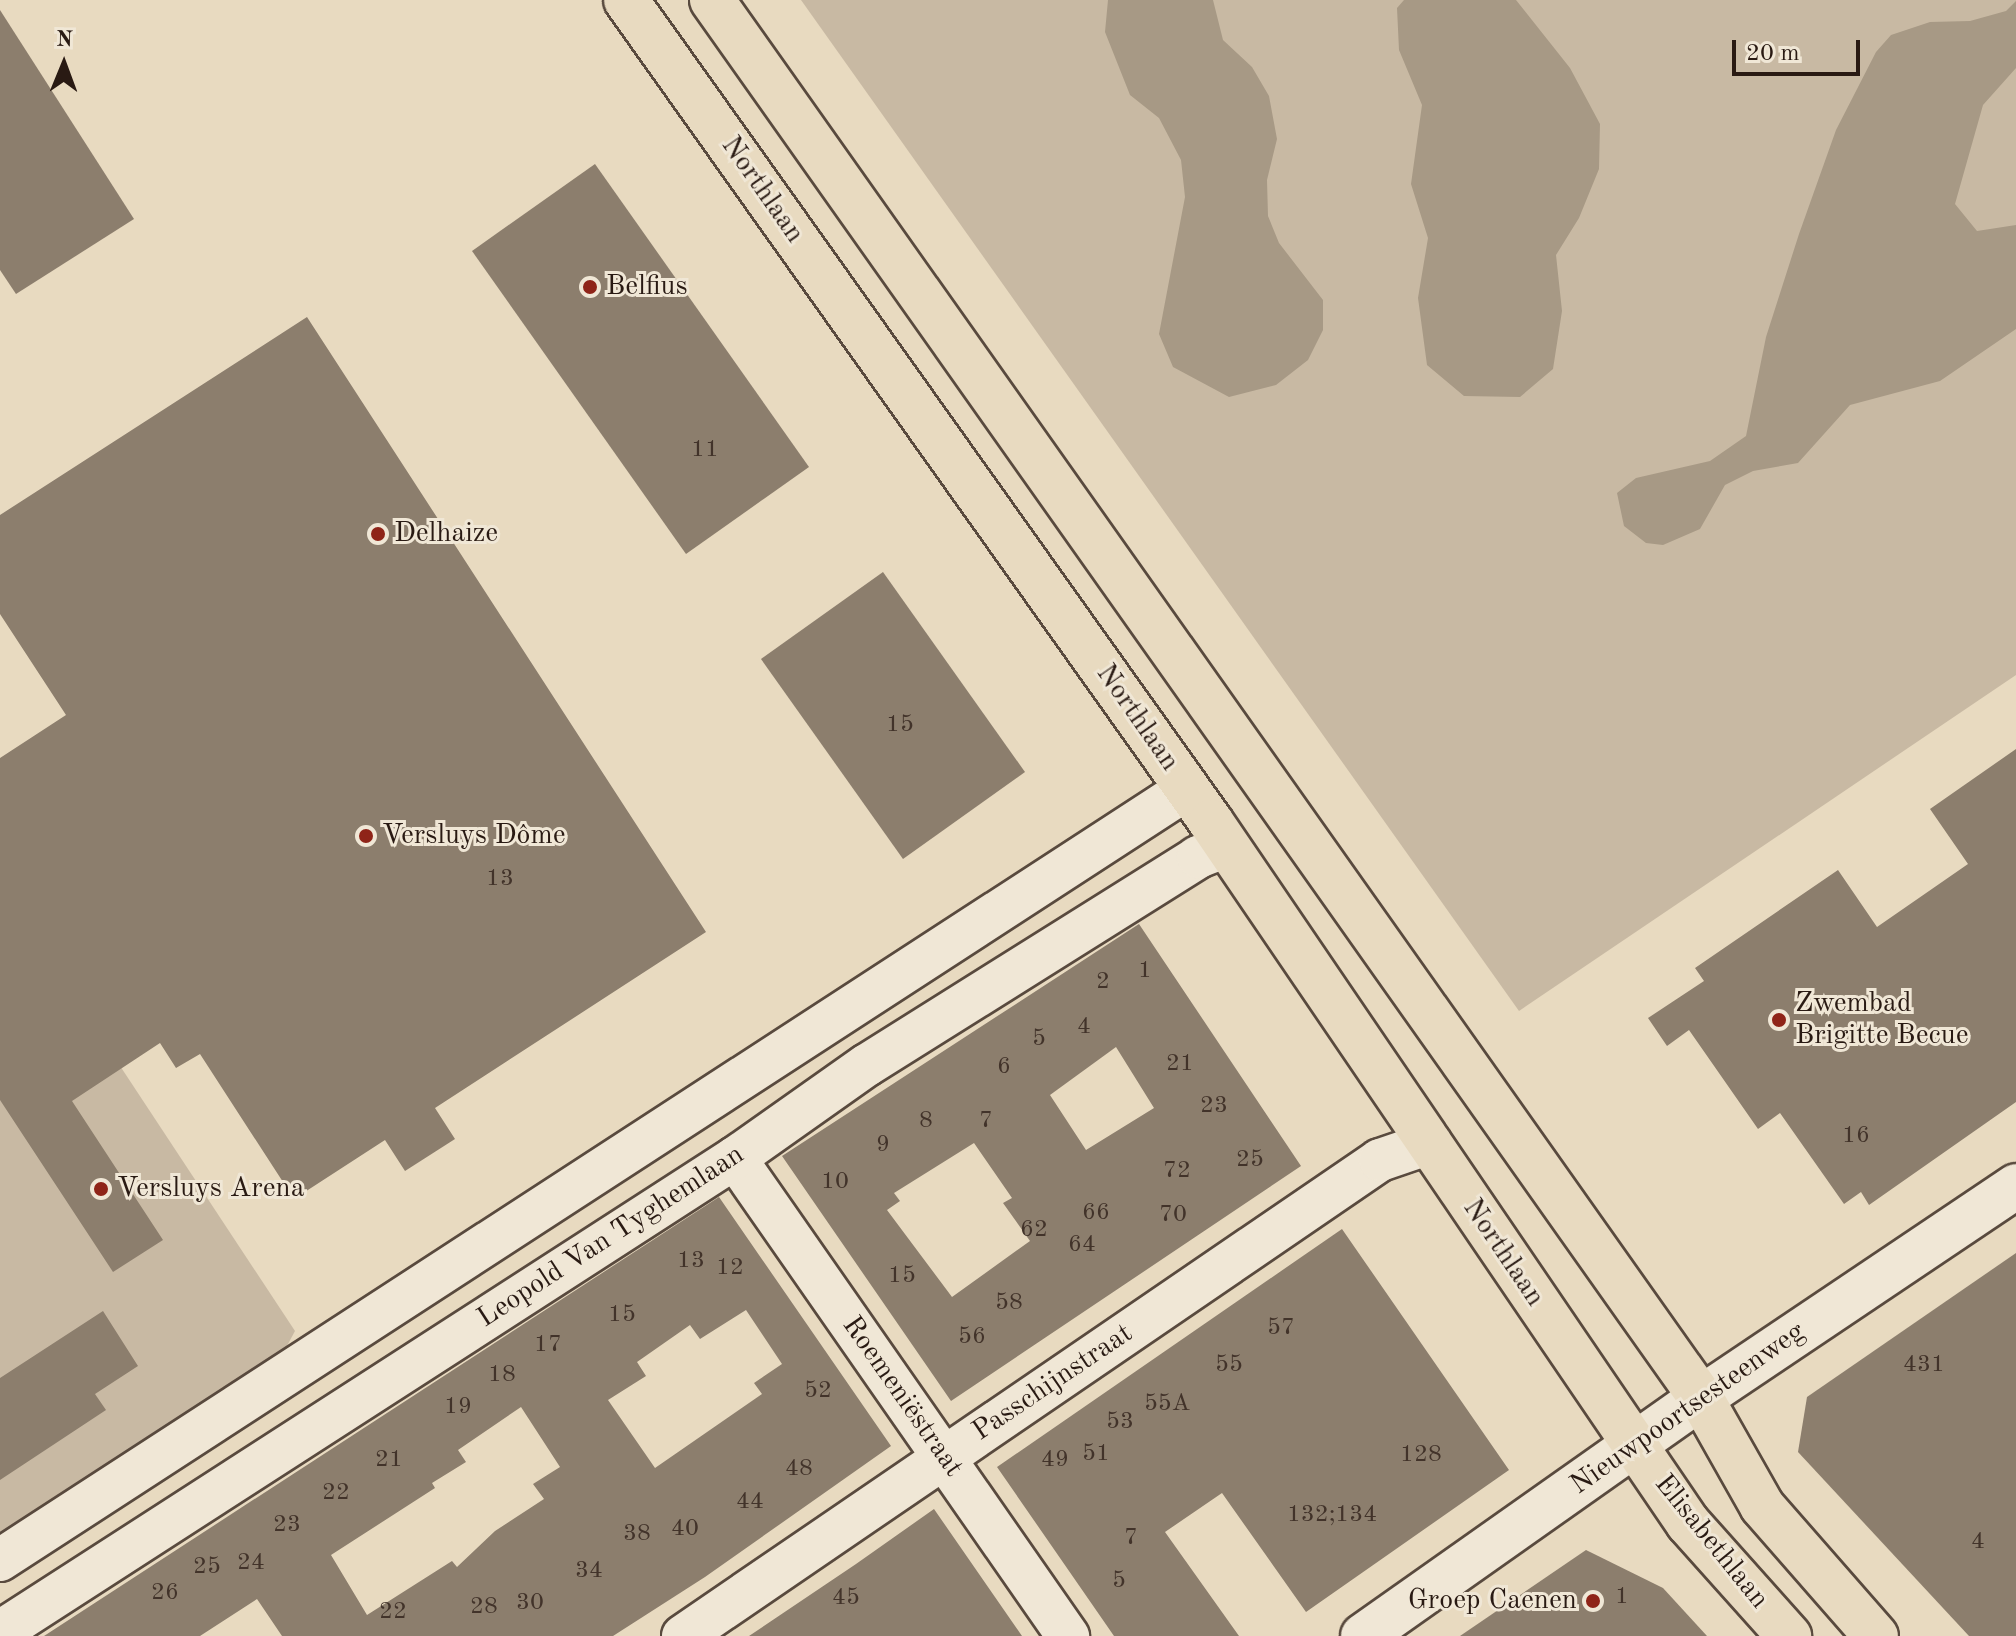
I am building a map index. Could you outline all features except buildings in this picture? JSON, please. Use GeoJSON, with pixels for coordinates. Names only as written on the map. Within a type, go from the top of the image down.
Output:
{"type":"FeatureCollection","features":[{"type":"Feature","properties":{"kind":"main road","name":"Northlaan"},"geometry":{"type":"LineString","coordinates":[[626,0],[1187,789],[1635,1445]]}},
{"type":"Feature","properties":{"kind":"main road"},"geometry":{"type":"LineString","coordinates":[[712,0],[1701,1398],[1762,1506],[1876,1636]]}},
{"type":"Feature","properties":{"kind":"main road","name":"Nieuwpoortsesteenweg"},"geometry":{"type":"LineString","coordinates":[[1363,1636],[1701,1398],[2016,1186]]}},
{"type":"Feature","properties":{"kind":"main road","name":"Elisabethlaan"},"geometry":{"type":"LineString","coordinates":[[1635,1445],[1688,1523],[1789,1636]]}},
{"type":"Feature","properties":{"kind":"street"},"geometry":{"type":"LineString","coordinates":[[0,1560],[1187,789]]}},
{"type":"Feature","properties":{"kind":"street","name":"Leopold Van Tyghemlaan"},"geometry":{"type":"LineString","coordinates":[[5,1632],[735,1158],[867,1065],[1198,857],[1224,847]]}},
{"type":"Feature","properties":{"kind":"street","name":"Passchijnstraat"},"geometry":{"type":"LineString","coordinates":[[683,1636],[1380,1160],[1430,1143]]}},
{"type":"Feature","properties":{"kind":"street","name":"Roemeniëstraat"},"geometry":{"type":"LineString","coordinates":[[735,1158],[1068,1636]]}},
{"type":"Feature","properties":{"kind":"shaded area"},"geometry":{"type":"Polygon","coordinates":[[[801,0],[2016,0],[2016,675],[1519,1011],[801,0]]]}},
{"type":"Feature","properties":{"kind":"shaded area"},"geometry":{"type":"Polygon","coordinates":[[[1108,0],[1213,0],[1223,40],[1252,67],[1269,96],[1277,139],[1267,180],[1268,216],[1279,243],[1323,300],[1323,330],[1308,360],[1276,385],[1229,397],[1173,367],[1159,334],[1185,197],[1181,160],[1159,118],[1130,95],[1105,32],[1108,0]]]}},
{"type":"Feature","properties":{"kind":"shaded area"},"geometry":{"type":"Polygon","coordinates":[[[1404,0],[1516,0],[1570,68],[1600,124],[1599,169],[1579,218],[1556,255],[1562,311],[1553,369],[1520,397],[1464,396],[1427,365],[1418,298],[1428,238],[1411,184],[1422,105],[1399,50],[1397,8],[1404,0]]]}},
{"type":"Feature","properties":{"kind":"shaded area"},"geometry":{"type":"Polygon","coordinates":[[[2016,1],[2016,68],[1983,105],[1955,204],[1977,231],[2016,225],[2016,329],[1940,381],[1850,405],[1798,463],[1753,471],[1725,485],[1700,529],[1663,545],[1646,543],[1624,526],[1617,493],[1636,478],[1710,461],[1746,436],[1766,337],[1799,234],[1836,130],[1876,52],[1891,35],[1930,22],[1970,21],[2006,11],[2016,1]]]}},
{"type":"Feature","properties":{"kind":"shaded area","name":"Versluys Arena"},"geometry":{"type":"Polygon","coordinates":[[[0,884],[295,1331],[274,1370],[0,1549],[0,884]]]}},
{"type":"Feature","properties":{"kind":"place","name":"Belfius"},"geometry":{"type":"Point","coordinates":[590,287]}},
{"type":"Feature","properties":{"kind":"place","name":"Delhaize"},"geometry":{"type":"Point","coordinates":[378,534]}},
{"type":"Feature","properties":{"kind":"place","name":"Versluys Dôme"},"geometry":{"type":"Point","coordinates":[366,836]}},
{"type":"Feature","properties":{"kind":"place","name":"Zwembad Brigitte Becue"},"geometry":{"type":"Point","coordinates":[1779,1020]}},
{"type":"Feature","properties":{"kind":"place","name":"Versluys Arena"},"geometry":{"type":"Point","coordinates":[101,1189]}},
{"type":"Feature","properties":{"kind":"place","name":"Groep Caenen"},"geometry":{"type":"Point","coordinates":[1593,1601]}}]}
